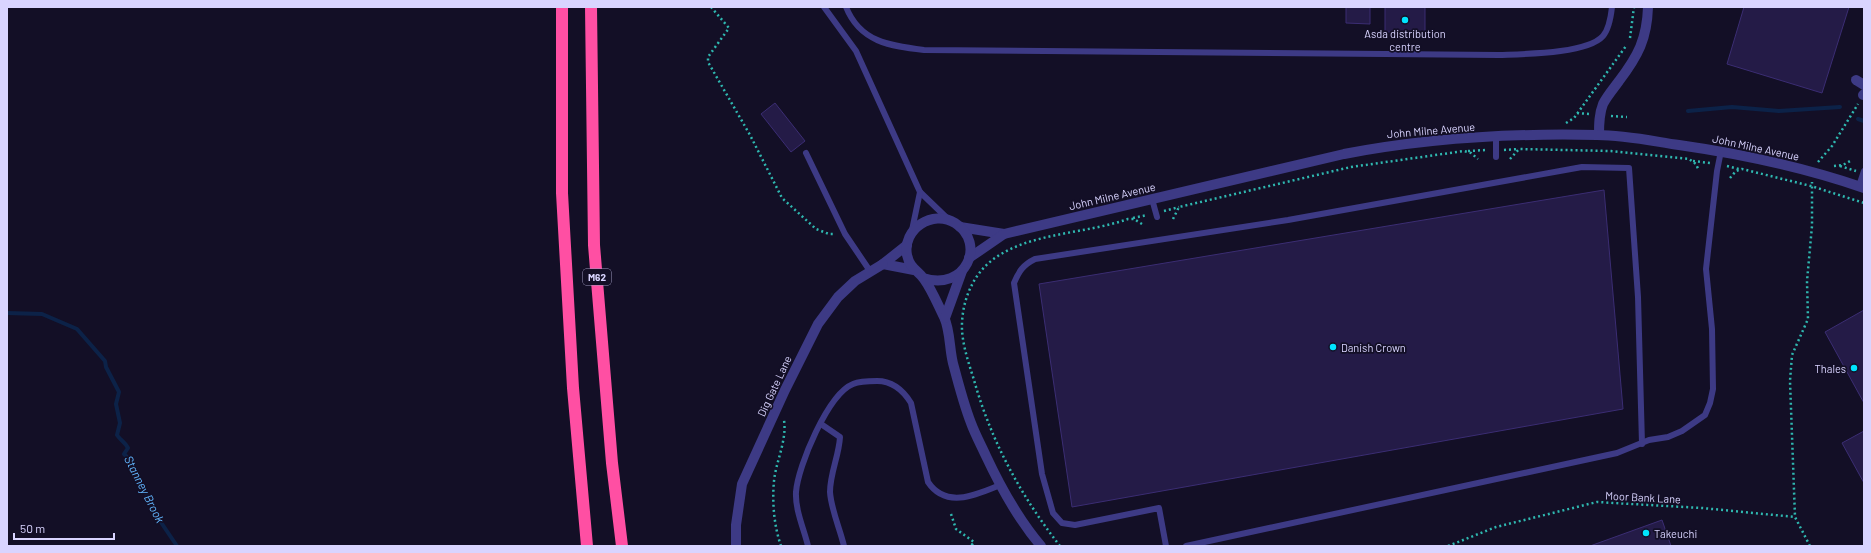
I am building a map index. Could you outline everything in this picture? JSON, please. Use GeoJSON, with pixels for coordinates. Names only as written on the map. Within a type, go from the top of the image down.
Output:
{"type":"FeatureCollection","features":[{"type":"Feature","properties":{"kind":"highway","name":"M62"},"geometry":{"type":"LineString","coordinates":[[562,7],[562,193],[573,388],[587,546]]}},
{"type":"Feature","properties":{"kind":"highway","name":"M62"},"geometry":{"type":"LineString","coordinates":[[591,7],[594,245],[612,463],[622,546]]}},
{"type":"Feature","properties":{"kind":"street"},"geometry":{"type":"LineString","coordinates":[[1599,135],[1600,115],[1603,104],[1636,58],[1641,48],[1646,27],[1648,7]]}},
{"type":"Feature","properties":{"kind":"street","name":"John Milne Avenue"},"geometry":{"type":"LineString","coordinates":[[969,258],[1004,234],[1344,154],[1382,147],[1450,139],[1599,135],[1641,139],[1721,151],[1793,166],[1861,187]]}},
{"type":"Feature","properties":{"kind":"street"},"geometry":{"type":"LineString","coordinates":[[945,318],[962,271],[969,258],[969,241],[960,227],[949,220],[939,218],[928,220],[919,224],[912,232],[907,245],[909,263],[923,278],[945,318],[952,360],[971,423],[1000,485],[1041,546]]}},
{"type":"Feature","properties":{"kind":"street","name":"John Milne Avenue"},"geometry":{"type":"LineString","coordinates":[[960,227],[1004,234]]}},
{"type":"Feature","properties":{"kind":"street","name":"Dig Gate Lane"},"geometry":{"type":"LineString","coordinates":[[736,546],[736,525],[742,484],[818,324],[827,310],[855,281],[882,264],[907,245]]}},
{"type":"Feature","properties":{"kind":"street"},"geometry":{"type":"LineString","coordinates":[[882,264],[914,270]]}},
{"type":"Feature","properties":{"kind":"street"},"geometry":{"type":"LineString","coordinates":[[923,278],[933,281],[944,281],[954,278],[962,271]]}},
{"type":"Feature","properties":{"kind":"lane"},"geometry":{"type":"LineString","coordinates":[[824,7],[856,51],[920,192],[949,220]]}},
{"type":"Feature","properties":{"kind":"lane"},"geometry":{"type":"LineString","coordinates":[[846,7],[850,17],[861,30],[874,38],[894,46],[924,50],[1491,55],[1549,52],[1585,47],[1597,42],[1604,35],[1608,28],[1612,7]]}},
{"type":"Feature","properties":{"kind":"lane"},"geometry":{"type":"LineString","coordinates":[[1496,137],[1496,157]]}},
{"type":"Feature","properties":{"kind":"lane"},"geometry":{"type":"LineString","coordinates":[[1186,546],[1617,453],[1682,431],[1705,415],[1710,403],[1713,381],[1712,329],[1706,270],[1717,171],[1721,151]]}},
{"type":"Feature","properties":{"kind":"lane"},"geometry":{"type":"LineString","coordinates":[[806,153],[845,234],[870,271]]}},
{"type":"Feature","properties":{"kind":"lane"},"geometry":{"type":"LineString","coordinates":[[1166,546],[1158,508],[1076,525],[1062,523],[1053,514],[1042,474],[1014,283],[1018,272],[1025,264],[1034,260],[1288,220],[1582,167],[1630,168],[1638,297],[1642,444]]}},
{"type":"Feature","properties":{"kind":"lane"},"geometry":{"type":"LineString","coordinates":[[1861,187],[1863,173]]}},
{"type":"Feature","properties":{"kind":"lane"},"geometry":{"type":"LineString","coordinates":[[912,232],[920,192]]}},
{"type":"Feature","properties":{"kind":"lane"},"geometry":{"type":"LineString","coordinates":[[1152,199],[1156,217]]}},
{"type":"Feature","properties":{"kind":"lane"},"geometry":{"type":"LineString","coordinates":[[808,546],[798,507],[796,492],[802,460],[831,404],[841,392],[853,384],[880,381],[894,384],[905,393],[911,403],[928,482],[932,488],[945,496],[958,499],[1000,485]]}},
{"type":"Feature","properties":{"kind":"lane"},"geometry":{"type":"LineString","coordinates":[[821,424],[840,437],[839,451],[830,493],[844,546]]}},
{"type":"Feature","properties":{"kind":"path"},"geometry":{"type":"LineString","coordinates":[[711,7],[729,28],[708,57],[708,62],[750,135],[782,198],[816,229],[829,234],[845,234]]}},
{"type":"Feature","properties":{"kind":"path"},"geometry":{"type":"LineString","coordinates":[[1561,125],[1574,118],[1621,55],[1630,36],[1634,7]]}},
{"type":"Feature","properties":{"kind":"path"},"geometry":{"type":"LineString","coordinates":[[1818,163],[1832,146],[1862,89]]}},
{"type":"Feature","properties":{"kind":"path"},"geometry":{"type":"LineString","coordinates":[[1510,159],[1519,149],[1611,151],[1689,159],[1696,164],[1700,171]]}},
{"type":"Feature","properties":{"kind":"path"},"geometry":{"type":"LineString","coordinates":[[1173,219],[1179,207],[1351,167],[1464,151],[1471,153],[1478,159]]}},
{"type":"Feature","properties":{"kind":"path"},"geometry":{"type":"LineString","coordinates":[[1839,166],[1863,173]]}},
{"type":"Feature","properties":{"kind":"path"},"geometry":{"type":"LineString","coordinates":[[1730,178],[1736,171],[1742,169],[1811,186],[1864,203]]}},
{"type":"Feature","properties":{"kind":"path"},"geometry":{"type":"LineString","coordinates":[[1810,546],[1795,518],[1790,381],[1792,355],[1808,319],[1807,281],[1812,226],[1811,186]]}},
{"type":"Feature","properties":{"kind":"path"},"geometry":{"type":"LineString","coordinates":[[1060,546],[1016,482],[994,438],[984,412],[970,369],[963,339],[962,322],[966,298],[975,279],[984,268],[995,258],[1014,248],[1128,219],[1134,219],[1142,224]]}},
{"type":"Feature","properties":{"kind":"path"},"geometry":{"type":"LineString","coordinates":[[777,408],[784,421],[780,455],[774,481],[774,513],[780,546]]}},
{"type":"Feature","properties":{"kind":"path","name":"Moor Bank Lane"},"geometry":{"type":"LineString","coordinates":[[1448,546],[1496,527],[1597,502],[1702,508],[1795,518]]}},
{"type":"Feature","properties":{"kind":"path"},"geometry":{"type":"LineString","coordinates":[[951,514],[956,529],[974,542],[972,546]]}},
{"type":"Feature","properties":{"kind":"building","name":"Asda distribution centre"},"geometry":{"type":"Polygon","coordinates":[[[1346,7],[1370,7],[1370,24],[1346,23],[1346,7]]]}},
{"type":"Feature","properties":{"kind":"building","name":"Asda distribution centre"},"geometry":{"type":"Polygon","coordinates":[[[1385,7],[1425,7],[1425,33],[1385,32],[1385,7]]]}},
{"type":"Feature","properties":{"kind":"building"},"geometry":{"type":"Polygon","coordinates":[[[1744,7],[1849,7],[1822,93],[1727,64],[1744,7]]]}},
{"type":"Feature","properties":{"kind":"building"},"geometry":{"type":"Polygon","coordinates":[[[775,103],[805,141],[791,152],[761,114],[775,103]]]}},
{"type":"Feature","properties":{"kind":"building","name":"Danish Crown"},"geometry":{"type":"Polygon","coordinates":[[[1604,190],[1623,409],[1072,507],[1039,284],[1604,190]]]}},
{"type":"Feature","properties":{"kind":"building","name":"Thales"},"geometry":{"type":"Polygon","coordinates":[[[1864,310],[1864,403],[1825,332],[1864,310]]]}},
{"type":"Feature","properties":{"kind":"building"},"geometry":{"type":"Polygon","coordinates":[[[1864,431],[1864,483],[1842,443],[1864,431]]]}},
{"type":"Feature","properties":{"kind":"building","name":"Takeuchi"},"geometry":{"type":"Polygon","coordinates":[[[1662,520],[1671,546],[1590,546],[1662,520]]]}},
{"type":"Feature","properties":{"kind":"waterway"},"geometry":{"type":"LineString","coordinates":[[1688,111],[1732,107],[1779,111],[1840,107]]}},
{"type":"Feature","properties":{"kind":"waterway"},"geometry":{"type":"LineString","coordinates":[[1858,119],[1864,121]]}},
{"type":"Feature","properties":{"kind":"waterway","name":"Stanney Brook"},"geometry":{"type":"LineString","coordinates":[[7,313],[42,314],[77,329],[105,361],[106,367],[119,392],[116,404],[120,423],[117,435],[128,448],[124,454],[131,461],[156,515],[177,546]]}},
{"type":"Feature","properties":{"kind":"place","name":"Asda distribution centre"},"geometry":{"type":"Point","coordinates":[1405,20]}},
{"type":"Feature","properties":{"kind":"place","name":"Danish Crown"},"geometry":{"type":"Point","coordinates":[1333,347]}},
{"type":"Feature","properties":{"kind":"place","name":"Thales"},"geometry":{"type":"Point","coordinates":[1854,368]}},
{"type":"Feature","properties":{"kind":"place","name":"Takeuchi"},"geometry":{"type":"Point","coordinates":[1646,533]}}]}
